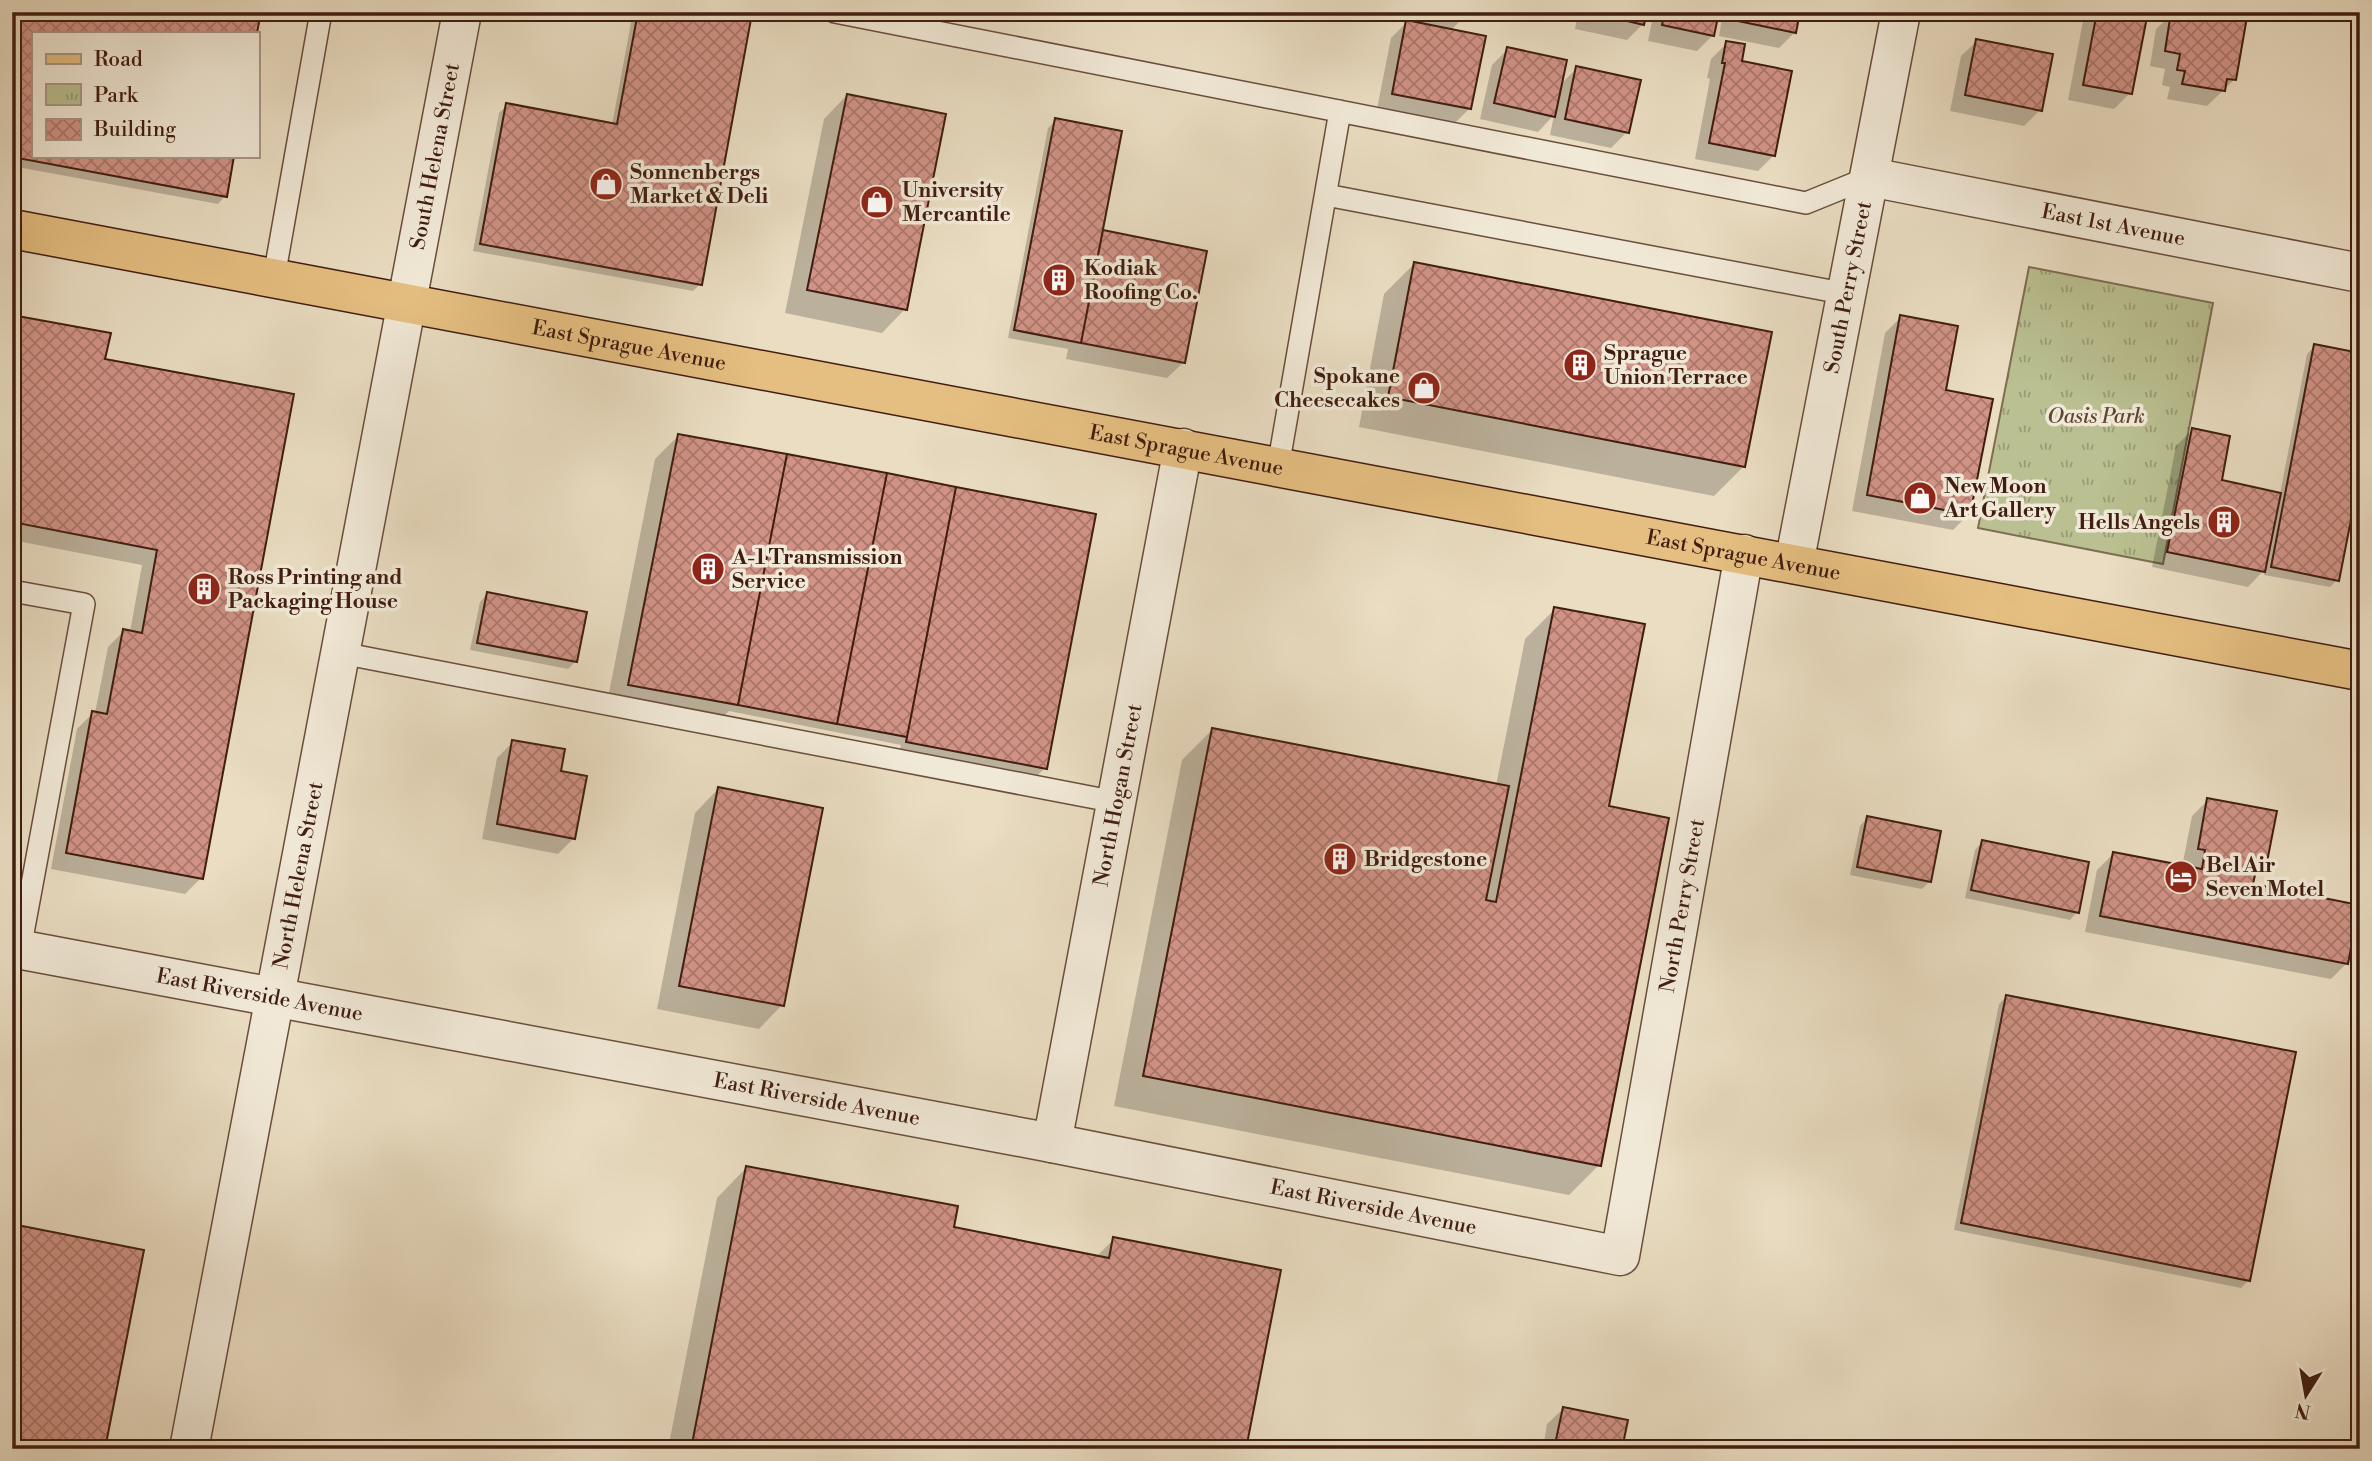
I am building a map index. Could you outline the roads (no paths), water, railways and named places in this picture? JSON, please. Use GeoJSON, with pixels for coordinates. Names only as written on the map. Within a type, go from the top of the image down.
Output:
{"type":"FeatureCollection","features":[{"type":"Feature","properties":{"kind":"main road","name":"East Sprague Avenue"},"geometry":{"type":"LineString","coordinates":[[12,229],[2360,671]]}},
{"type":"Feature","properties":{"kind":"street","name":"South Helena Street"},"geometry":{"type":"LineString","coordinates":[[408,302],[462,12]]}},
{"type":"Feature","properties":{"kind":"street","name":"South Perry Street"},"geometry":{"type":"LineString","coordinates":[[1794,564],[1901,12]]}},
{"type":"Feature","properties":{"kind":"street","name":"East 1st Avenue"},"geometry":{"type":"LineString","coordinates":[[1870,177],[2360,273]]}},
{"type":"Feature","properties":{"kind":"street","name":"North Helena Street"},"geometry":{"type":"LineString","coordinates":[[189,1449],[408,302]]}},
{"type":"Feature","properties":{"kind":"street","name":"North Hogan Street"},"geometry":{"type":"LineString","coordinates":[[1052,1143],[1183,448]]}},
{"type":"Feature","properties":{"kind":"street","name":"North Perry Street"},"geometry":{"type":"LineString","coordinates":[[1620,1256],[1744,554]]}},
{"type":"Feature","properties":{"kind":"street","name":"East Riverside Avenue"},"geometry":{"type":"LineString","coordinates":[[16,948],[1052,1143],[1620,1256]]}},
{"type":"Feature","properties":{"kind":"lane"},"geometry":{"type":"LineString","coordinates":[[274,277],[321,12]]}},
{"type":"Feature","properties":{"kind":"lane"},"geometry":{"type":"LineString","coordinates":[[835,12],[1806,203],[1870,177]]}},
{"type":"Feature","properties":{"kind":"lane"},"geometry":{"type":"LineString","coordinates":[[1278,467],[1340,111]]}},
{"type":"Feature","properties":{"kind":"lane"},"geometry":{"type":"LineString","coordinates":[[1326,195],[1847,294]]}},
{"type":"Feature","properties":{"kind":"lane"},"geometry":{"type":"LineString","coordinates":[[12,591],[83,604],[16,948]]}},
{"type":"Feature","properties":{"kind":"lane"},"geometry":{"type":"LineString","coordinates":[[341,653],[1116,802]]}},
{"type":"Feature","properties":{"kind":"place","name":"Sonnenbergs Market & Deli"},"geometry":{"type":"Point","coordinates":[606,184]}},
{"type":"Feature","properties":{"kind":"place","name":"University Mercantile"},"geometry":{"type":"Point","coordinates":[877,202]}},
{"type":"Feature","properties":{"kind":"place","name":"Kodiak Roofing Co."},"geometry":{"type":"Point","coordinates":[1059,280]}},
{"type":"Feature","properties":{"kind":"place","name":"Sprague Union Terrace"},"geometry":{"type":"Point","coordinates":[1580,365]}},
{"type":"Feature","properties":{"kind":"place","name":"Spokane Cheesecakes"},"geometry":{"type":"Point","coordinates":[1424,388]}},
{"type":"Feature","properties":{"kind":"place","name":"New Moon Art Gallery"},"geometry":{"type":"Point","coordinates":[1920,498]}},
{"type":"Feature","properties":{"kind":"place","name":"Hells Angels"},"geometry":{"type":"Point","coordinates":[2224,522]}},
{"type":"Feature","properties":{"kind":"place","name":"A-1 Transmission Service"},"geometry":{"type":"Point","coordinates":[708,569]}},
{"type":"Feature","properties":{"kind":"place","name":"Ross Printing and Packaging House"},"geometry":{"type":"Point","coordinates":[204,589]}},
{"type":"Feature","properties":{"kind":"place","name":"Bridgestone"},"geometry":{"type":"Point","coordinates":[1340,859]}},
{"type":"Feature","properties":{"kind":"place","name":"Bel Air Seven Motel"},"geometry":{"type":"Point","coordinates":[2181,877]}},
{"type":"Feature","properties":{"kind":"park label","name":"Oasis Park"},"geometry":{"type":"Point","coordinates":[2096,416]}}]}
